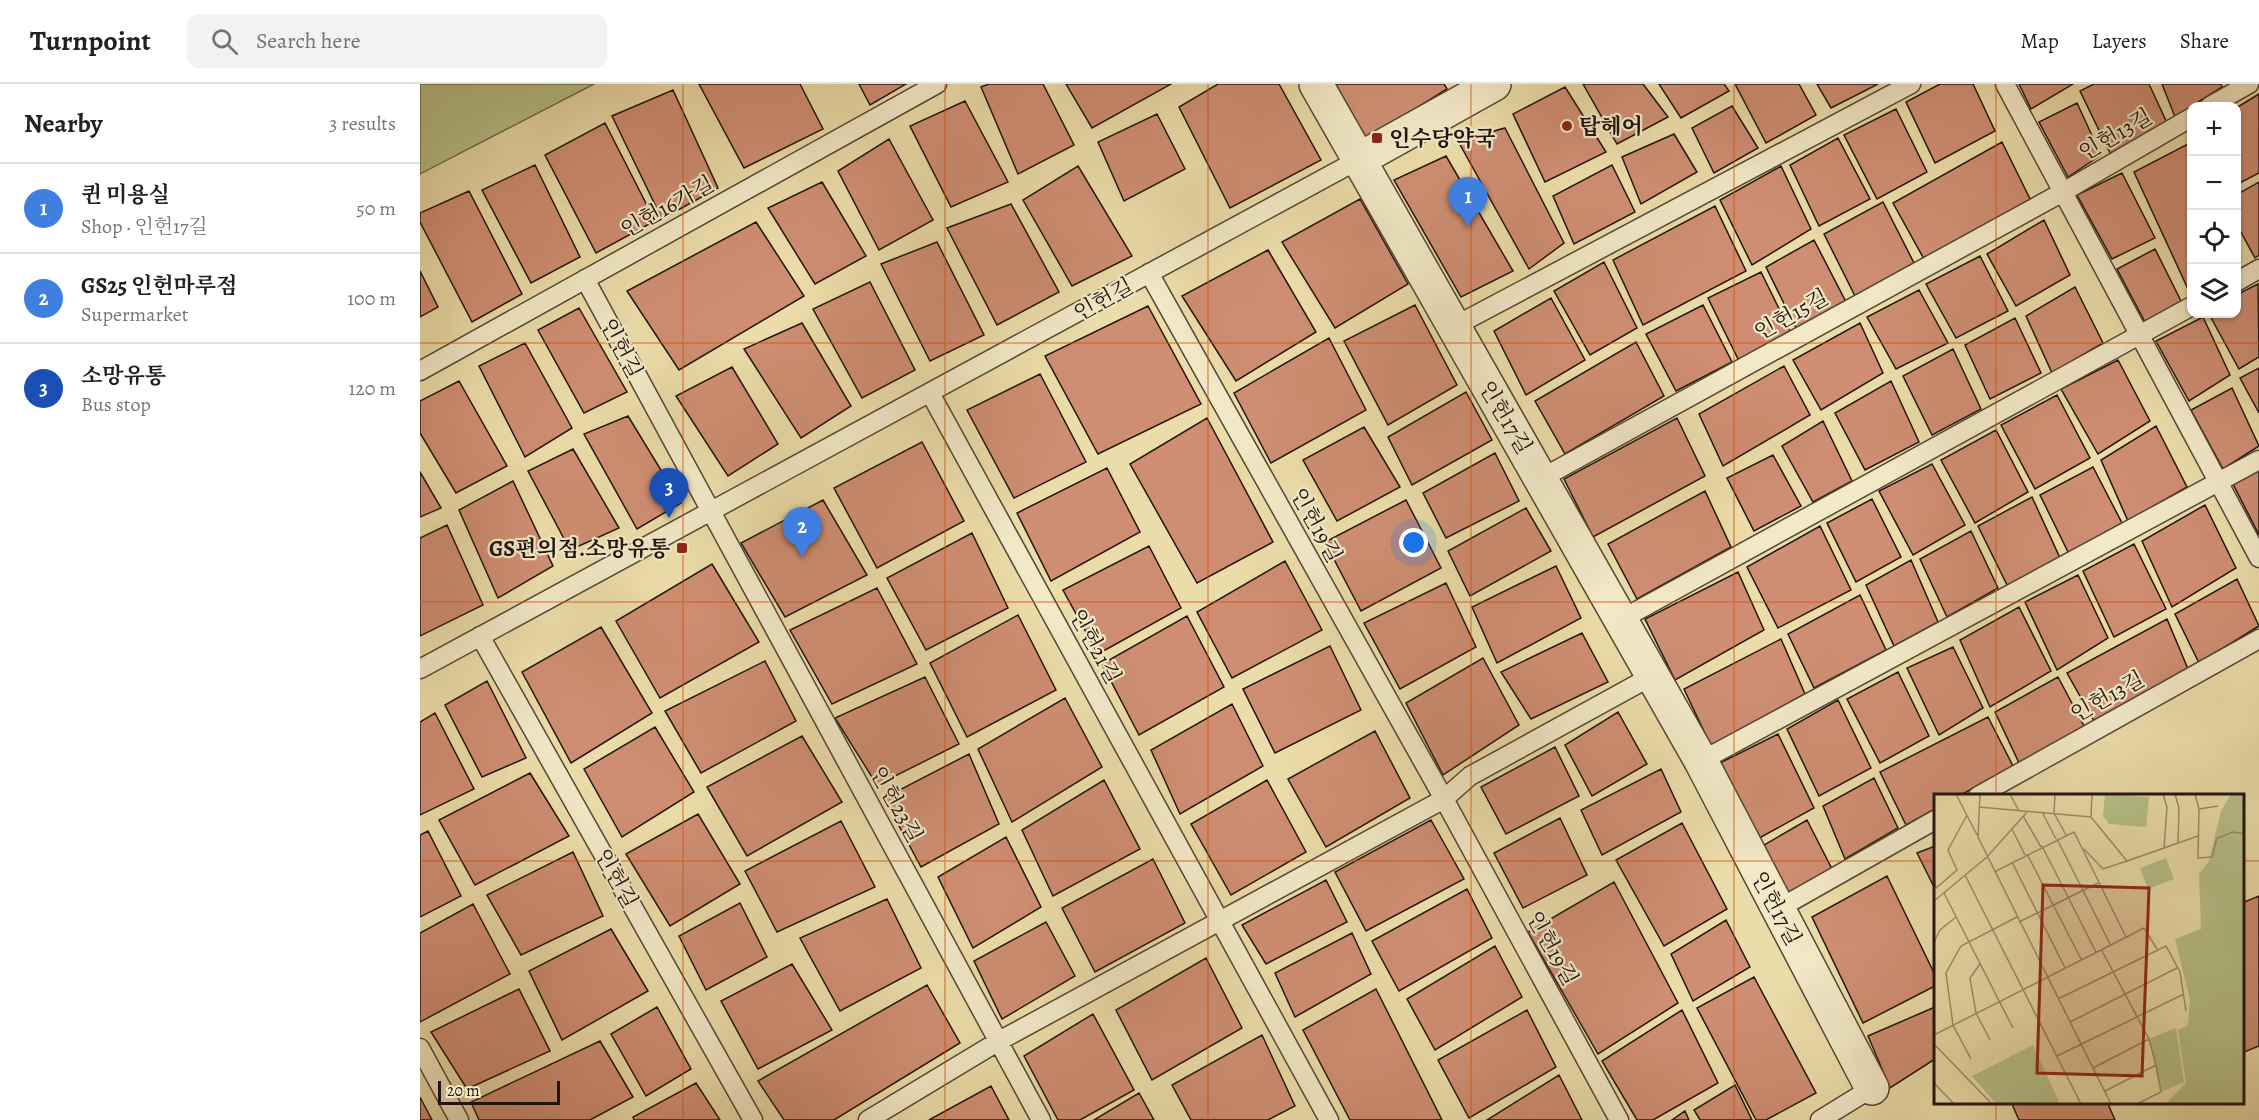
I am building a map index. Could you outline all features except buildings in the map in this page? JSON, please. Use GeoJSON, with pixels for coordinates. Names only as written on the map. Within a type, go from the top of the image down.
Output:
{"type":"FeatureCollection","features":[{"type":"Feature","properties":{"kind":"street","name":"인헌17길"},"geometry":{"type":"LineString","coordinates":[[1316,84],[1701,761],[1872,1088]]}},
{"type":"Feature","properties":{"kind":"street","name":"인헌길"},"geometry":{"type":"LineString","coordinates":[[1358,160],[1494,84]]}},
{"type":"Feature","properties":{"kind":"lane","name":"인헌16가길"},"geometry":{"type":"LineString","coordinates":[[420,371],[937,84]]}},
{"type":"Feature","properties":{"kind":"lane"},"geometry":{"type":"LineString","coordinates":[[1453,327],[1911,84]]}},
{"type":"Feature","properties":{"kind":"lane"},"geometry":{"type":"LineString","coordinates":[[2005,84],[2259,558]]}},
{"type":"Feature","properties":{"kind":"lane"},"geometry":{"type":"LineString","coordinates":[[2217,102],[2249,84]]}},
{"type":"Feature","properties":{"kind":"lane","name":"인헌13길"},"geometry":{"type":"LineString","coordinates":[[2063,192],[2187,120]]}},
{"type":"Feature","properties":{"kind":"lane","name":"인헌길"},"geometry":{"type":"LineString","coordinates":[[420,669],[1358,160]]}},
{"type":"Feature","properties":{"kind":"lane","name":"인헌15길"},"geometry":{"type":"LineString","coordinates":[[1542,478],[2063,192]]}},
{"type":"Feature","properties":{"kind":"lane"},"geometry":{"type":"LineString","coordinates":[[2241,279],[2259,269]]}},
{"type":"Feature","properties":{"kind":"lane","name":"인헌19길"},"geometry":{"type":"LineString","coordinates":[[1149,273],[1444,800],[1619,1120]]}},
{"type":"Feature","properties":{"kind":"lane","name":"인헌길"},"geometry":{"type":"LineString","coordinates":[[585,279],[711,512]]}},
{"type":"Feature","properties":{"kind":"lane"},"geometry":{"type":"LineString","coordinates":[[1622,619],[2187,309]]}},
{"type":"Feature","properties":{"kind":"lane","name":"인헌21길"},"geometry":{"type":"LineString","coordinates":[[930,393],[1329,1120]]}},
{"type":"Feature","properties":{"kind":"lane"},"geometry":{"type":"LineString","coordinates":[[1701,761],[2259,460]]}},
{"type":"Feature","properties":{"kind":"lane","name":"인헌23길"},"geometry":{"type":"LineString","coordinates":[[711,512],[1041,1120]]}},
{"type":"Feature","properties":{"kind":"lane","name":"인헌길"},"geometry":{"type":"LineString","coordinates":[[480,636],[753,1120]]}},
{"type":"Feature","properties":{"kind":"lane","name":"인헌13길"},"geometry":{"type":"LineString","coordinates":[[1982,794],[2259,639]]}},
{"type":"Feature","properties":{"kind":"lane"},"geometry":{"type":"LineString","coordinates":[[868,1120],[999,1041],[1444,800],[1470,776],[1652,676]]}},
{"type":"Feature","properties":{"kind":"lane"},"geometry":{"type":"LineString","coordinates":[[1778,909],[1934,821]]}},
{"type":"Feature","properties":{"kind":"lane"},"geometry":{"type":"LineString","coordinates":[[420,1048],[459,1120]]}},
{"type":"Feature","properties":{"kind":"lane","name":"인헌17길"},"geometry":{"type":"LineString","coordinates":[[1820,1120],[1872,1088]]}},
{"type":"Feature","properties":{"kind":"green space"},"geometry":{"type":"Polygon","coordinates":[[[420,84],[594,84],[420,174],[420,84]]]}},
{"type":"Feature","properties":{"kind":"place","name":"탑헤어"},"geometry":{"type":"Point","coordinates":[1567,126]}},
{"type":"Feature","properties":{"kind":"place","name":"인수당약국"},"geometry":{"type":"Point","coordinates":[1377,138]}},
{"type":"Feature","properties":{"kind":"place","name":"퀸 미용실"},"geometry":{"type":"Point","coordinates":[1468,227]}},
{"type":"Feature","properties":{"kind":"place","name":"소망유통"},"geometry":{"type":"Point","coordinates":[669,518]}},
{"type":"Feature","properties":{"kind":"place","name":"GS편의점.소망유통"},"geometry":{"type":"Point","coordinates":[682,548]}},
{"type":"Feature","properties":{"kind":"place","name":"GS25 인헌마루점"},"geometry":{"type":"Point","coordinates":[802,557]}}]}
